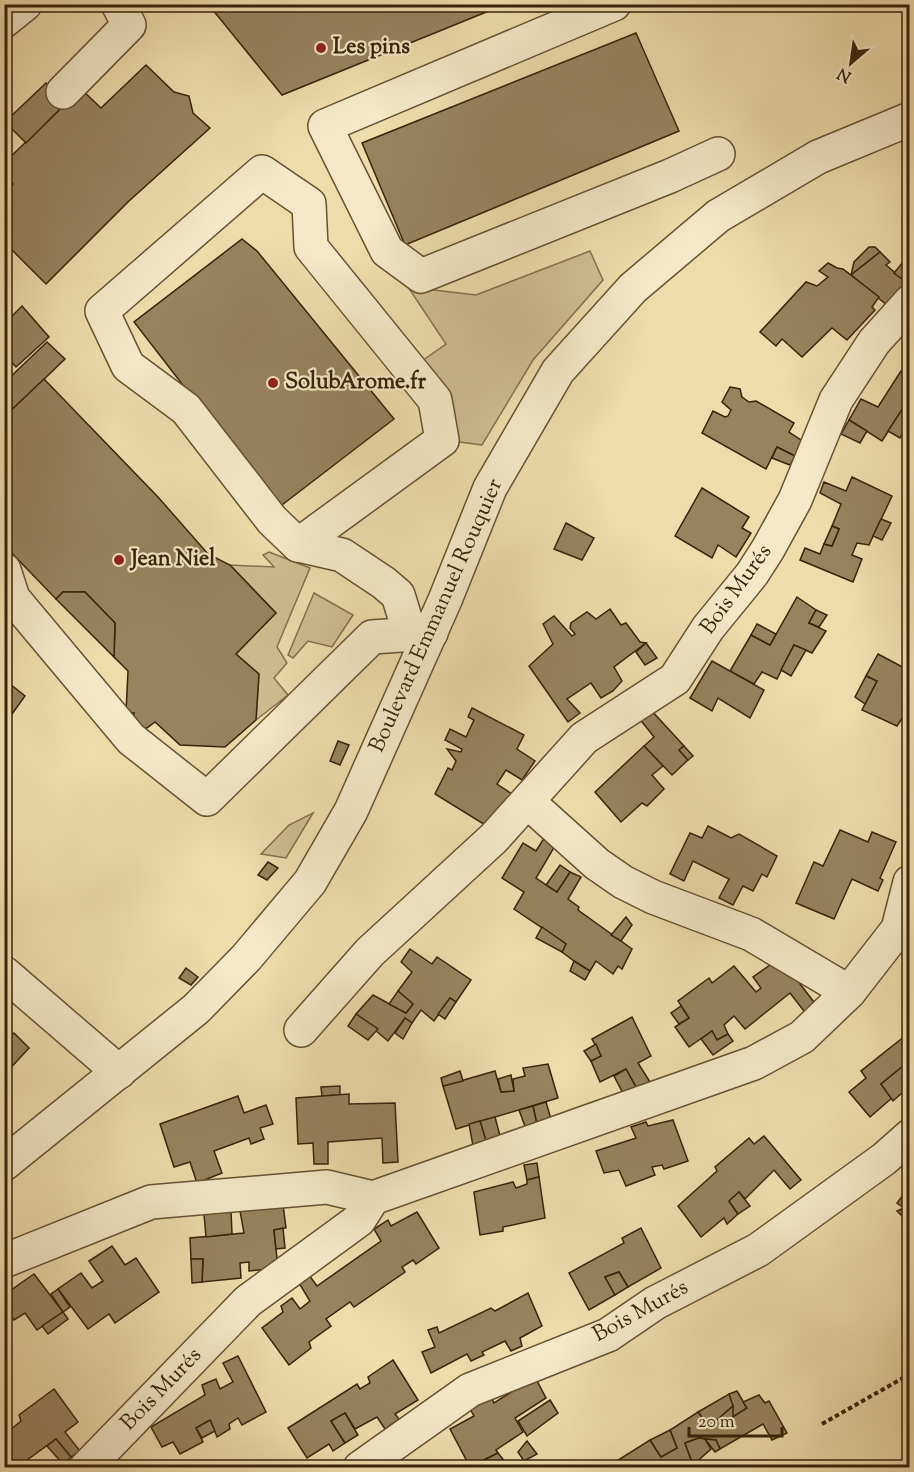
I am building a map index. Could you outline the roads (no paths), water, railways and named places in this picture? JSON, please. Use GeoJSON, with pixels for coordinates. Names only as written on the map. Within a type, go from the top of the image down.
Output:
{"type":"FeatureCollection","features":[{"type":"Feature","properties":{"kind":"street"},"geometry":{"type":"LineString","coordinates":[[4,21],[25,4]]}},
{"type":"Feature","properties":{"kind":"street"},"geometry":{"type":"LineString","coordinates":[[63,92],[129,26],[118,4]]}},
{"type":"Feature","properties":{"kind":"street"},"geometry":{"type":"LineString","coordinates":[[614,4],[325,126],[387,251],[422,276],[670,176],[718,154]]}},
{"type":"Feature","properties":{"kind":"street","name":"Boulevard Emmanuel Rouquier"},"geometry":{"type":"LineString","coordinates":[[4,1164],[196,1009],[246,958],[310,882],[351,811],[421,633],[490,488],[558,371],[633,288],[718,216],[818,157],[909,119]]}},
{"type":"Feature","properties":{"kind":"street"},"geometry":{"type":"LineString","coordinates":[[4,570],[13,598],[131,739],[207,799],[372,637],[421,633],[398,596],[384,583],[342,555],[298,545],[272,520],[186,409],[128,366],[102,311],[262,172],[309,204],[311,247],[435,400],[442,440],[298,545]]}},
{"type":"Feature","properties":{"kind":"street","name":"Bois Murés"},"geometry":{"type":"LineString","coordinates":[[302,1030],[370,952],[494,838],[584,738],[675,680],[708,628],[752,574],[768,549],[795,500],[836,400],[874,342],[909,302]]}},
{"type":"Feature","properties":{"kind":"street"},"geometry":{"type":"LineString","coordinates":[[528,802],[597,864],[623,882],[653,897],[751,934],[849,992]]}},
{"type":"Feature","properties":{"kind":"street"},"geometry":{"type":"LineString","coordinates":[[4,1261],[151,1202],[327,1187],[373,1198],[754,1063],[802,1037],[849,992],[898,929],[909,882]]}},
{"type":"Feature","properties":{"kind":"street"},"geometry":{"type":"LineString","coordinates":[[4,973],[119,1072]]}},
{"type":"Feature","properties":{"kind":"street","name":"Bois Murés"},"geometry":{"type":"LineString","coordinates":[[360,1467],[470,1390],[608,1335],[655,1303],[758,1250],[884,1159],[909,1136]]}},
{"type":"Feature","properties":{"kind":"street","name":"Bois Murés"},"geometry":{"type":"LineString","coordinates":[[86,1467],[249,1301],[359,1220],[373,1198]]}},
{"type":"Feature","properties":{"kind":"place","name":"Les pins"},"geometry":{"type":"Point","coordinates":[321,48]}},
{"type":"Feature","properties":{"kind":"place","name":"SolubArome.fr"},"geometry":{"type":"Point","coordinates":[273,383]}},
{"type":"Feature","properties":{"kind":"place","name":"Jean Niel"},"geometry":{"type":"Point","coordinates":[119,560]}}]}
